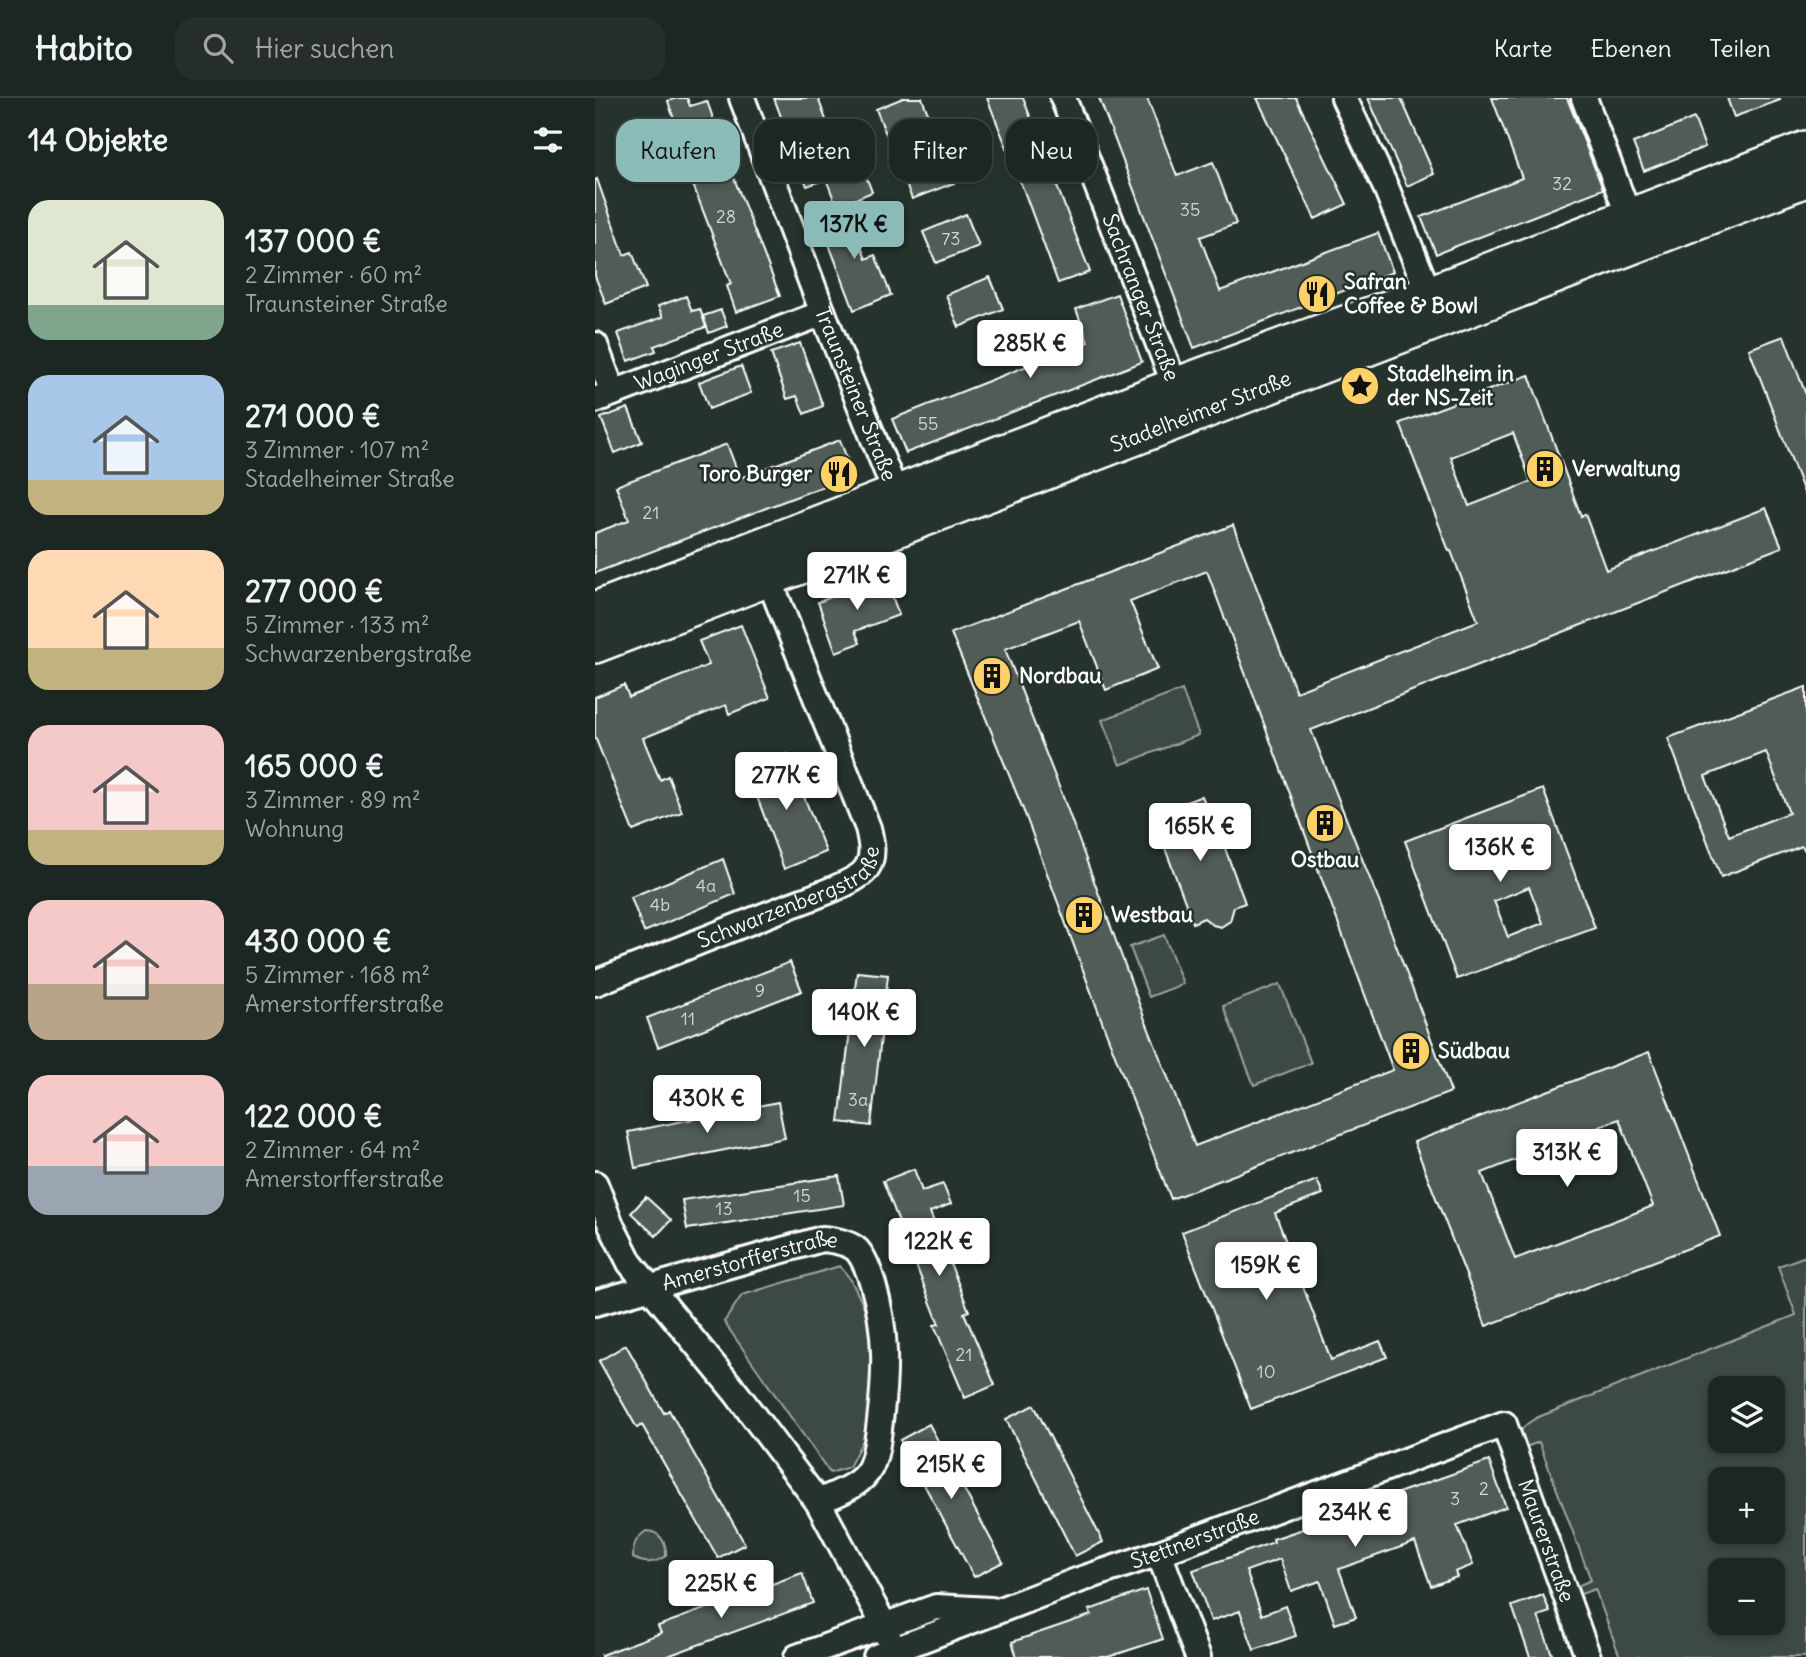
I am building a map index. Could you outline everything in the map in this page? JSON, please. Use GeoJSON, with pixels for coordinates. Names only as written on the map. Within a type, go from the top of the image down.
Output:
{"type":"FeatureCollection","features":[{"type":"Feature","properties":{"kind":"main road","name":"Stadelheimer Straße"},"geometry":{"type":"LineString","coordinates":[[595,645],[896,494],[1181,402],[1286,345],[1429,294],[1806,149]]}},
{"type":"Feature","properties":{"kind":"main road","name":"Stadelheimer Straße"},"geometry":{"type":"LineString","coordinates":[[595,610],[762,563],[1181,402],[1806,179]]}},
{"type":"Feature","properties":{"kind":"street","name":"Traunsteiner Straße"},"geometry":{"type":"LineString","coordinates":[[742,98],[823,313],[896,494]]}},
{"type":"Feature","properties":{"kind":"street","name":"Sachranger Straße"},"geometry":{"type":"LineString","coordinates":[[1063,98],[1181,402]]}},
{"type":"Feature","properties":{"kind":"street"},"geometry":{"type":"LineString","coordinates":[[1344,98],[1387,190],[1429,294]]}},
{"type":"Feature","properties":{"kind":"street"},"geometry":{"type":"LineString","coordinates":[[1584,98],[1629,217]]}},
{"type":"Feature","properties":{"kind":"street","name":"Waginger Straße"},"geometry":{"type":"LineString","coordinates":[[604,397],[823,313]]}},
{"type":"Feature","properties":{"kind":"street"},"geometry":{"type":"LineString","coordinates":[[595,345],[604,397]]}},
{"type":"Feature","properties":{"kind":"street","name":"Schwarzenbergstraße"},"geometry":{"type":"LineString","coordinates":[[595,983],[819,894],[860,876],[868,868],[872,844],[868,828],[762,563]]}},
{"type":"Feature","properties":{"kind":"street","name":"Amerstorfferstraße"},"geometry":{"type":"LineString","coordinates":[[595,1184],[630,1263],[737,1394],[818,1502],[884,1625],[885,1654]]}},
{"type":"Feature","properties":{"kind":"street","name":"Amerstorfferstraße"},"geometry":{"type":"LineString","coordinates":[[649,1288],[822,1239],[836,1240],[855,1249],[870,1273],[881,1310],[884,1337],[883,1385],[876,1445],[869,1470],[859,1482],[818,1502]]}},
{"type":"Feature","properties":{"kind":"street"},"geometry":{"type":"LineString","coordinates":[[595,1303],[649,1288]]}},
{"type":"Feature","properties":{"kind":"street","name":"Stettnerstraße"},"geometry":{"type":"LineString","coordinates":[[885,1654],[1504,1424]]}},
{"type":"Feature","properties":{"kind":"street","name":"Maurerstraße"},"geometry":{"type":"LineString","coordinates":[[1504,1424],[1588,1657]]}},
{"type":"Feature","properties":{"kind":"street"},"geometry":{"type":"LineString","coordinates":[[1159,1553],[1198,1657]]}},
{"type":"Feature","properties":{"kind":"street","name":"Stettnerstraße"},"geometry":{"type":"LineString","coordinates":[[797,1657],[936,1607],[1002,1610]]}},
{"type":"Feature","properties":{"kind":"shaded area"},"geometry":{"type":"Polygon","coordinates":[[[1182,690],[1199,735],[1120,765],[1102,720],[1182,690]]]}},
{"type":"Feature","properties":{"kind":"shaded area"},"geometry":{"type":"Polygon","coordinates":[[[1164,935],[1183,984],[1149,997],[1130,947],[1164,935]]]}},
{"type":"Feature","properties":{"kind":"shaded area"},"geometry":{"type":"Polygon","coordinates":[[[1280,984],[1311,1063],[1254,1085],[1223,1006],[1280,984]]]}},
{"type":"Feature","properties":{"kind":"shaded area"},"geometry":{"type":"Polygon","coordinates":[[[1806,1256],[1806,1657],[1620,1657],[1595,1589],[1578,1595],[1575,1587],[1591,1580],[1539,1442],[1523,1448],[1521,1430],[1536,1418],[1796,1315],[1778,1266],[1806,1256]]]}},
{"type":"Feature","properties":{"kind":"shaded area"},"geometry":{"type":"Polygon","coordinates":[[[840,1266],[851,1280],[873,1325],[871,1395],[863,1440],[849,1467],[830,1473],[724,1322],[742,1295],[840,1266]]]}},
{"type":"Feature","properties":{"kind":"shaded area"},"geometry":{"type":"Polygon","coordinates":[[[646,1531],[655,1533],[662,1539],[666,1556],[650,1562],[633,1558],[635,1543],[646,1531]]]}},
{"type":"Feature","properties":{"kind":"building"},"geometry":{"type":"Polygon","coordinates":[[[687,98],[690,106],[707,101],[713,119],[674,119],[668,101],[687,98]]]}},
{"type":"Feature","properties":{"kind":"building"},"geometry":{"type":"Polygon","coordinates":[[[774,98],[818,98],[826,119],[782,119],[774,98]]]}},
{"type":"Feature","properties":{"kind":"building"},"geometry":{"type":"Polygon","coordinates":[[[903,98],[922,98],[930,119],[889,119],[889,142],[876,109],[903,98]]]}},
{"type":"Feature","properties":{"kind":"building"},"geometry":{"type":"Polygon","coordinates":[[[987,98],[1023,98],[1031,119],[1006,119],[1006,146],[987,98]]]}},
{"type":"Feature","properties":{"kind":"building"},"geometry":{"type":"Polygon","coordinates":[[[1099,98],[1147,98],[1177,176],[1213,162],[1236,224],[1200,237],[1220,291],[1378,233],[1393,272],[1194,348],[1099,98]]]}},
{"type":"Feature","properties":{"kind":"building"},"geometry":{"type":"Polygon","coordinates":[[[1257,98],[1296,98],[1347,204],[1315,219],[1257,98]]]}},
{"type":"Feature","properties":{"kind":"building"},"geometry":{"type":"Polygon","coordinates":[[[1368,98],[1401,98],[1434,174],[1407,186],[1368,98]]]}},
{"type":"Feature","properties":{"kind":"building"},"geometry":{"type":"Polygon","coordinates":[[[1492,98],[1567,98],[1603,189],[1436,254],[1421,217],[1522,178],[1492,98]]]}},
{"type":"Feature","properties":{"kind":"building"},"geometry":{"type":"Polygon","coordinates":[[[1727,98],[1780,98],[1780,100],[1734,117],[1727,98]]]}},
{"type":"Feature","properties":{"kind":"building"},"geometry":{"type":"Polygon","coordinates":[[[1694,118],[1705,147],[1644,171],[1633,143],[1694,118]]]}},
{"type":"Feature","properties":{"kind":"building"},"geometry":{"type":"Polygon","coordinates":[[[597,179],[624,255],[632,252],[646,288],[606,304],[595,276],[597,179]]]}},
{"type":"Feature","properties":{"kind":"building"},"geometry":{"type":"Polygon","coordinates":[[[692,182],[735,182],[780,296],[736,312],[727,286],[731,284],[692,182]]]}},
{"type":"Feature","properties":{"kind":"building"},"geometry":{"type":"Polygon","coordinates":[[[827,182],[868,182],[872,192],[837,207],[827,182]]]}},
{"type":"Feature","properties":{"kind":"building"},"geometry":{"type":"Polygon","coordinates":[[[905,182],[954,182],[954,183],[912,199],[905,182]]]}},
{"type":"Feature","properties":{"kind":"building"},"geometry":{"type":"Polygon","coordinates":[[[1020,182],[1055,182],[1090,272],[1058,283],[1020,182]]]}},
{"type":"Feature","properties":{"kind":"building"},"geometry":{"type":"Polygon","coordinates":[[[846,208],[866,259],[875,255],[891,295],[854,310],[819,218],[846,208]]]}},
{"type":"Feature","properties":{"kind":"building"},"geometry":{"type":"Polygon","coordinates":[[[966,214],[979,246],[936,263],[923,232],[966,214]]]}},
{"type":"Feature","properties":{"kind":"building"},"geometry":{"type":"Polygon","coordinates":[[[990,277],[1003,309],[959,327],[946,295],[990,277]]]}},
{"type":"Feature","properties":{"kind":"building"},"geometry":{"type":"Polygon","coordinates":[[[1117,294],[1142,362],[906,453],[892,419],[1088,342],[1076,309],[1117,294]]]}},
{"type":"Feature","properties":{"kind":"building"},"geometry":{"type":"Polygon","coordinates":[[[686,296],[692,311],[700,309],[706,327],[654,346],[656,351],[628,361],[618,333],[663,317],[658,306],[686,296]]]}},
{"type":"Feature","properties":{"kind":"building"},"geometry":{"type":"Polygon","coordinates":[[[721,310],[727,326],[709,333],[703,316],[721,310]]]}},
{"type":"Feature","properties":{"kind":"building"},"geometry":{"type":"Polygon","coordinates":[[[1784,336],[1806,395],[1805,495],[1749,349],[1784,336]]]}},
{"type":"Feature","properties":{"kind":"building"},"geometry":{"type":"Polygon","coordinates":[[[800,343],[823,406],[804,414],[797,396],[787,399],[771,353],[800,343]]]}},
{"type":"Feature","properties":{"kind":"building"},"geometry":{"type":"Polygon","coordinates":[[[741,366],[751,393],[709,409],[699,382],[741,366]]]}},
{"type":"Feature","properties":{"kind":"building"},"geometry":{"type":"Polygon","coordinates":[[[1529,375],[1581,516],[1585,514],[1606,570],[1766,508],[1782,547],[1311,730],[1451,1092],[1171,1199],[1025,814],[951,633],[1233,525],[1296,692],[1478,621],[1400,423],[1529,375]],[[1513,433],[1451,457],[1469,506],[1531,482],[1513,433]],[[1207,571],[1130,601],[1158,669],[1106,690],[1079,621],[1005,649],[1195,1146],[1393,1070],[1207,571]]]}},
{"type":"Feature","properties":{"kind":"building"},"geometry":{"type":"Polygon","coordinates":[[[628,408],[642,442],[615,453],[601,418],[628,408]]]}},
{"type":"Feature","properties":{"kind":"building"},"geometry":{"type":"Polygon","coordinates":[[[840,440],[853,475],[595,573],[595,533],[629,520],[616,486],[727,444],[740,478],[840,440]]]}},
{"type":"Feature","properties":{"kind":"building"},"geometry":{"type":"Polygon","coordinates":[[[885,577],[899,615],[855,631],[860,643],[836,652],[818,602],[885,577]]]}},
{"type":"Feature","properties":{"kind":"building"},"geometry":{"type":"Polygon","coordinates":[[[741,625],[770,698],[729,714],[726,705],[643,738],[660,780],[668,776],[682,812],[633,831],[595,737],[595,697],[624,685],[629,697],[709,665],[699,641],[741,625]]]}},
{"type":"Feature","properties":{"kind":"building"},"geometry":{"type":"Polygon","coordinates":[[[1806,687],[1806,852],[1802,846],[1721,877],[1668,738],[1806,687]],[[1766,752],[1705,776],[1729,836],[1789,813],[1766,752]]]}},
{"type":"Feature","properties":{"kind":"building"},"geometry":{"type":"Polygon","coordinates":[[[787,754],[826,852],[784,869],[747,770],[787,754]]]}},
{"type":"Feature","properties":{"kind":"building"},"geometry":{"type":"Polygon","coordinates":[[[1543,789],[1595,928],[1457,979],[1405,841],[1543,789]],[[1529,887],[1494,901],[1508,937],[1543,923],[1529,887]]]}},
{"type":"Feature","properties":{"kind":"building"},"geometry":{"type":"Polygon","coordinates":[[[1202,796],[1213,825],[1216,824],[1245,903],[1234,907],[1230,921],[1221,927],[1204,918],[1193,923],[1163,843],[1167,842],[1157,813],[1202,796]]]}},
{"type":"Feature","properties":{"kind":"building"},"geometry":{"type":"Polygon","coordinates":[[[723,859],[735,894],[644,932],[631,897],[723,859]]]}},
{"type":"Feature","properties":{"kind":"building"},"geometry":{"type":"Polygon","coordinates":[[[790,962],[802,991],[658,1047],[647,1018],[790,962]]]}},
{"type":"Feature","properties":{"kind":"building"},"geometry":{"type":"Polygon","coordinates":[[[857,972],[888,975],[871,1126],[839,1122],[857,972]]]}},
{"type":"Feature","properties":{"kind":"building"},"geometry":{"type":"Polygon","coordinates":[[[1649,1052],[1720,1236],[1486,1326],[1414,1142],[1649,1052]],[[1619,1119],[1482,1173],[1515,1259],[1653,1206],[1619,1119]]]}},
{"type":"Feature","properties":{"kind":"building"},"geometry":{"type":"Polygon","coordinates":[[[778,1102],[785,1138],[635,1168],[628,1132],[778,1102]]]}},
{"type":"Feature","properties":{"kind":"building"},"geometry":{"type":"Polygon","coordinates":[[[914,1169],[922,1191],[943,1184],[951,1204],[930,1212],[969,1311],[964,1313],[995,1385],[965,1398],[934,1325],[939,1324],[883,1181],[914,1169]]]}},
{"type":"Feature","properties":{"kind":"building"},"geometry":{"type":"Polygon","coordinates":[[[839,1176],[844,1205],[687,1229],[682,1200],[839,1176]]]}},
{"type":"Feature","properties":{"kind":"building"},"geometry":{"type":"Polygon","coordinates":[[[1317,1180],[1323,1194],[1275,1213],[1331,1360],[1380,1341],[1387,1357],[1251,1409],[1182,1232],[1317,1180]]]}},
{"type":"Feature","properties":{"kind":"building"},"geometry":{"type":"Polygon","coordinates":[[[646,1197],[671,1220],[656,1236],[631,1213],[646,1197]]]}},
{"type":"Feature","properties":{"kind":"building"},"geometry":{"type":"Polygon","coordinates":[[[626,1345],[664,1413],[669,1410],[745,1544],[718,1558],[642,1425],[637,1428],[599,1361],[626,1345]]]}},
{"type":"Feature","properties":{"kind":"building"},"geometry":{"type":"Polygon","coordinates":[[[1034,1405],[1103,1542],[1075,1556],[1006,1419],[1034,1405]]]}},
{"type":"Feature","properties":{"kind":"building"},"geometry":{"type":"Polygon","coordinates":[[[929,1424],[1003,1562],[974,1577],[900,1440],[929,1424]]]}},
{"type":"Feature","properties":{"kind":"building"},"geometry":{"type":"Polygon","coordinates":[[[1489,1461],[1506,1507],[1457,1525],[1473,1565],[1455,1572],[1457,1577],[1431,1586],[1415,1542],[1339,1569],[1356,1617],[1335,1624],[1320,1581],[1291,1591],[1280,1559],[1246,1571],[1262,1615],[1285,1606],[1296,1636],[1254,1650],[1240,1611],[1211,1621],[1193,1570],[1318,1524],[1314,1512],[1337,1502],[1341,1513],[1489,1461]]]}},
{"type":"Feature","properties":{"kind":"building"},"geometry":{"type":"Polygon","coordinates":[[[802,1573],[813,1603],[665,1657],[601,1657],[661,1633],[658,1626],[802,1573]]]}},
{"type":"Feature","properties":{"kind":"building"},"geometry":{"type":"Polygon","coordinates":[[[1146,1590],[1163,1639],[1108,1657],[1017,1657],[1012,1642],[1091,1615],[1089,1610],[1146,1590]]]}},
{"type":"Feature","properties":{"kind":"building"},"geometry":{"type":"Polygon","coordinates":[[[1543,1595],[1550,1612],[1538,1616],[1553,1657],[1530,1657],[1512,1606],[1543,1595]]]}},
{"type":"Feature","properties":{"kind":"place","name":"Safran Coffee & Bowl"},"geometry":{"type":"Point","coordinates":[1317,294]}},
{"type":"Feature","properties":{"kind":"place","name":"Stadelheim in der NS-Zeit"},"geometry":{"type":"Point","coordinates":[1360,386]}},
{"type":"Feature","properties":{"kind":"place","name":"Verwaltung"},"geometry":{"type":"Point","coordinates":[1545,469]}},
{"type":"Feature","properties":{"kind":"place","name":"Toro Burger"},"geometry":{"type":"Point","coordinates":[839,474]}},
{"type":"Feature","properties":{"kind":"place","name":"Nordbau"},"geometry":{"type":"Point","coordinates":[992,676]}},
{"type":"Feature","properties":{"kind":"place","name":"Ostbau"},"geometry":{"type":"Point","coordinates":[1325,823]}},
{"type":"Feature","properties":{"kind":"place","name":"Westbau"},"geometry":{"type":"Point","coordinates":[1084,915]}},
{"type":"Feature","properties":{"kind":"place","name":"Südbau"},"geometry":{"type":"Point","coordinates":[1411,1051]}}]}
